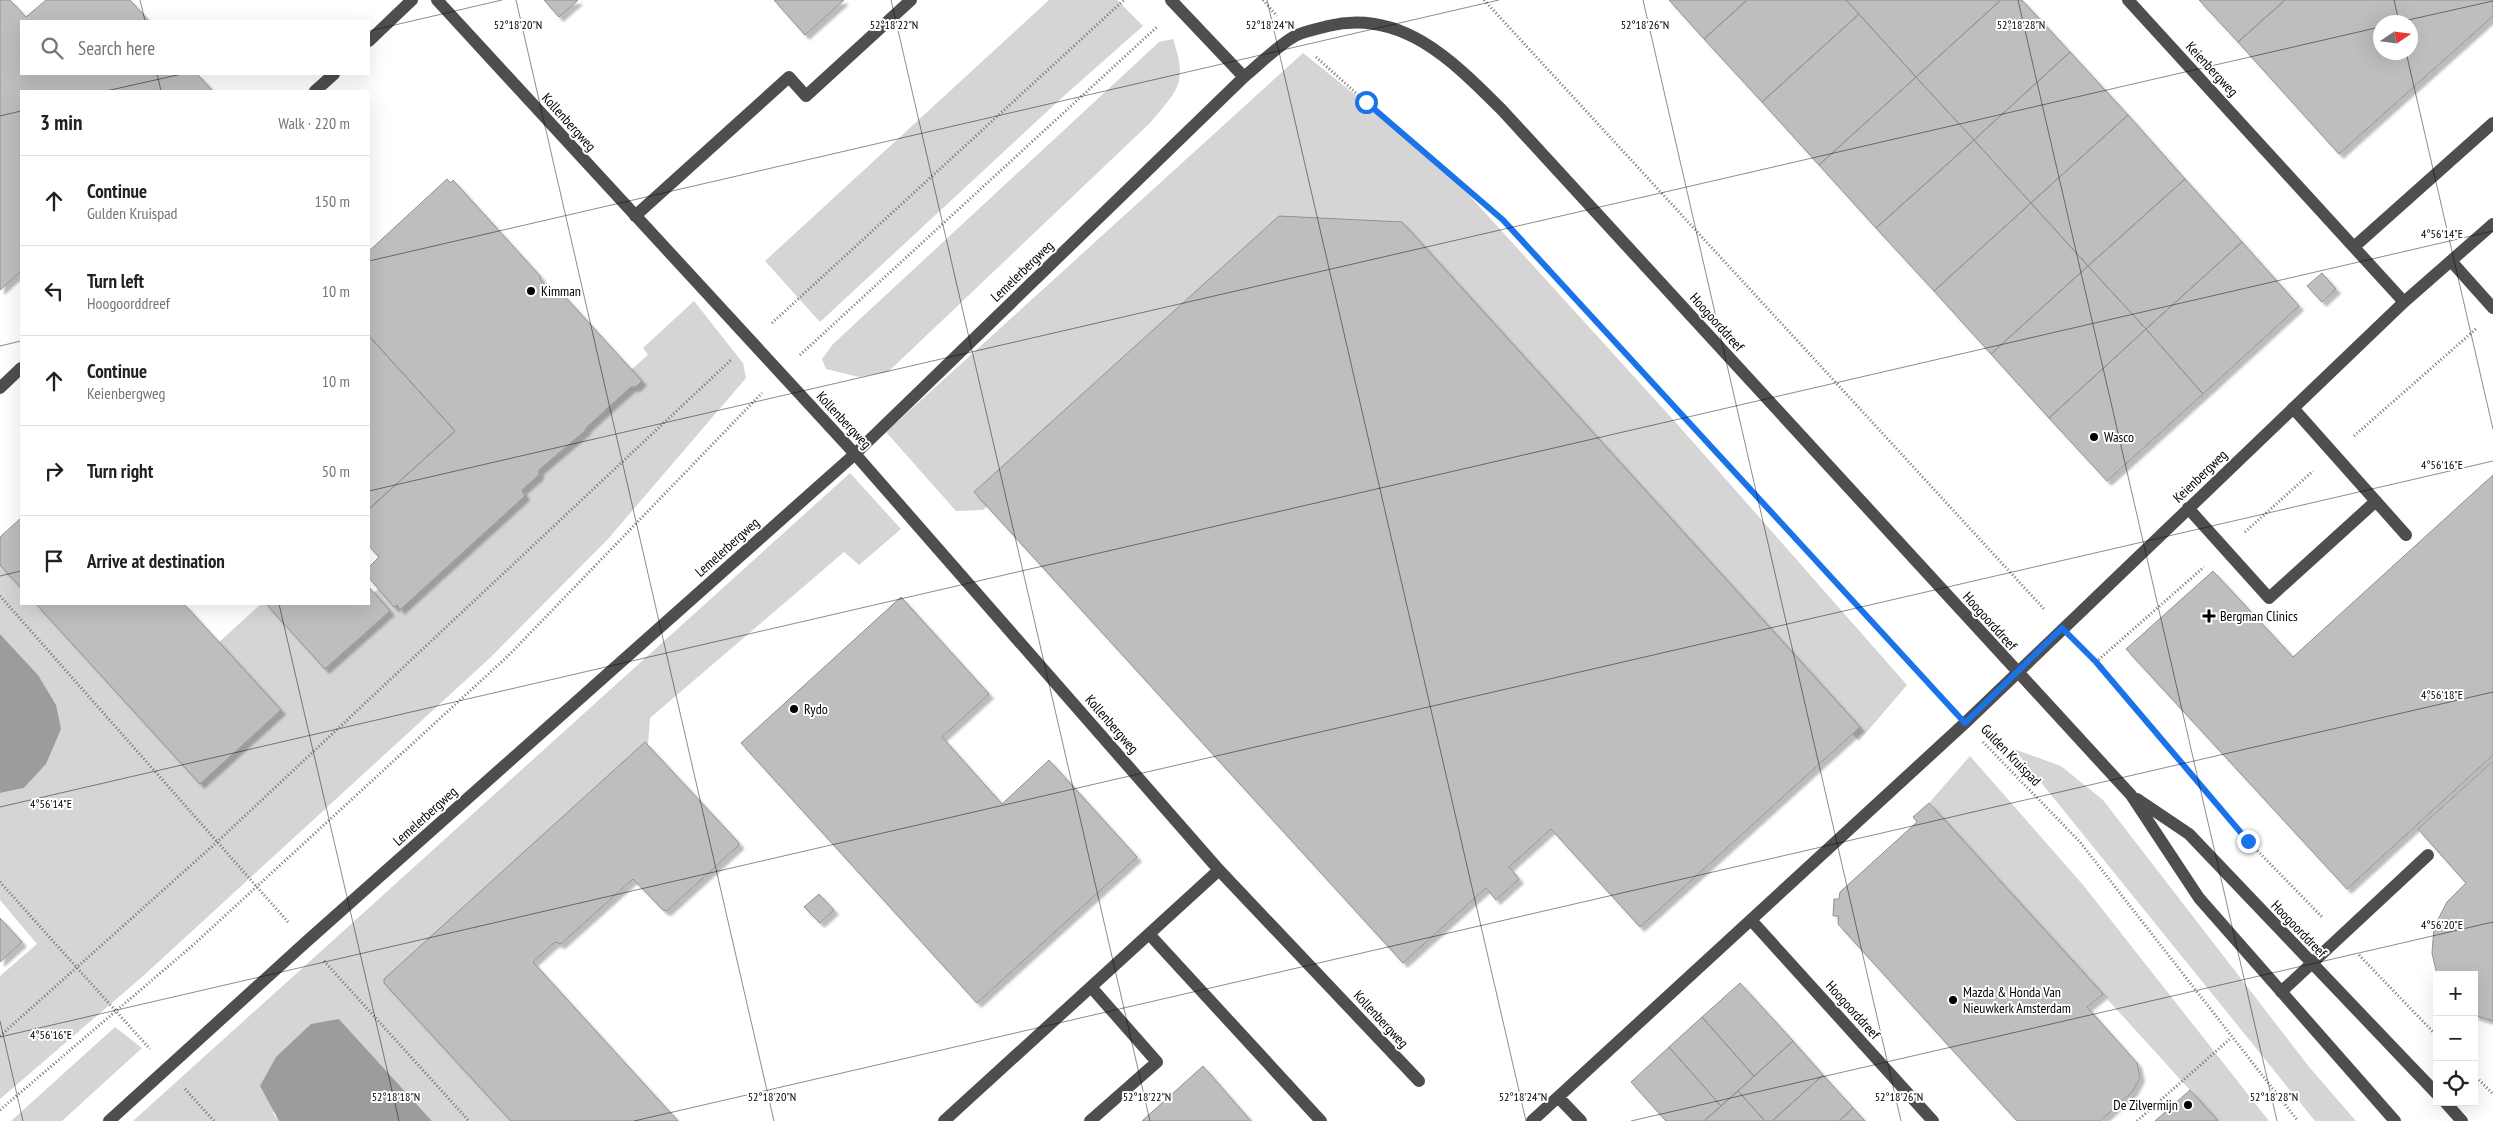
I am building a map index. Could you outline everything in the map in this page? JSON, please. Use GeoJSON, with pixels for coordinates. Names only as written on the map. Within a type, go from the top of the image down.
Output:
{"type":"FeatureCollection","features":[{"type":"Feature","properties":{"kind":"street"},"geometry":{"type":"LineString","coordinates":[[370,40],[412,0]]}},
{"type":"Feature","properties":{"kind":"street","name":"Kollenbergweg"},"geometry":{"type":"LineString","coordinates":[[437,0],[855,454],[1219,870],[1419,1080]]}},
{"type":"Feature","properties":{"kind":"street"},"geometry":{"type":"LineString","coordinates":[[635,216],[789,77],[806,96],[911,0]]}},
{"type":"Feature","properties":{"kind":"street","name":"Keienbergweg"},"geometry":{"type":"LineString","coordinates":[[2128,0],[2355,246],[2404,302]]}},
{"type":"Feature","properties":{"kind":"street"},"geometry":{"type":"LineString","coordinates":[[1175,4],[1244,77]]}},
{"type":"Feature","properties":{"kind":"street","name":"Lemelerbergweg"},"geometry":{"type":"LineString","coordinates":[[109,1121],[306,942],[855,454],[1244,77],[1294,36],[1341,23],[1372,23]]}},
{"type":"Feature","properties":{"kind":"street","name":"Hoogoorddreef"},"geometry":{"type":"LineString","coordinates":[[1372,23],[1412,35],[1452,60],[1502,110],[2131,795],[2199,898],[2395,1121]]}},
{"type":"Feature","properties":{"kind":"street"},"geometry":{"type":"LineString","coordinates":[[316,90],[333,75]]}},
{"type":"Feature","properties":{"kind":"street"},"geometry":{"type":"LineString","coordinates":[[2355,246],[2493,124]]}},
{"type":"Feature","properties":{"kind":"street","name":"Keienbergweg"},"geometry":{"type":"LineString","coordinates":[[2017,673],[2404,302],[2493,224]]}},
{"type":"Feature","properties":{"kind":"street"},"geometry":{"type":"LineString","coordinates":[[2451,261],[2493,308]]}},
{"type":"Feature","properties":{"kind":"street"},"geometry":{"type":"LineString","coordinates":[[0,388],[20,369]]}},
{"type":"Feature","properties":{"kind":"street"},"geometry":{"type":"LineString","coordinates":[[2293,408],[2406,535]]}},
{"type":"Feature","properties":{"kind":"street"},"geometry":{"type":"LineString","coordinates":[[2188,508],[2269,598],[2376,501]]}},
{"type":"Feature","properties":{"kind":"street"},"geometry":{"type":"LineString","coordinates":[[1532,1121],[2017,673]]}},
{"type":"Feature","properties":{"kind":"street","name":"Hoogoorddreef"},"geometry":{"type":"LineString","coordinates":[[2131,795],[2189,834],[2433,1090]]}},
{"type":"Feature","properties":{"kind":"street"},"geometry":{"type":"LineString","coordinates":[[2282,992],[2428,855]]}},
{"type":"Feature","properties":{"kind":"street"},"geometry":{"type":"LineString","coordinates":[[944,1121],[1219,870]]}},
{"type":"Feature","properties":{"kind":"street","name":"Hoogoorddreef"},"geometry":{"type":"LineString","coordinates":[[1751,920],[1933,1121]]}},
{"type":"Feature","properties":{"kind":"street"},"geometry":{"type":"LineString","coordinates":[[1149,934],[1321,1121]]}},
{"type":"Feature","properties":{"kind":"street"},"geometry":{"type":"LineString","coordinates":[[1090,1121],[1157,1062],[1091,987]]}},
{"type":"Feature","properties":{"kind":"street"},"geometry":{"type":"LineString","coordinates":[[1558,1097],[1581,1121]]}},
{"type":"Feature","properties":{"kind":"street"},"geometry":{"type":"LineString","coordinates":[[2448,1106],[2462,1121]]}},
{"type":"Feature","properties":{"kind":"path"},"geometry":{"type":"LineString","coordinates":[[0,1036],[79,968],[217,842],[750,342],[1124,0]]}},
{"type":"Feature","properties":{"kind":"path","name":"Gulden Kruispad"},"geometry":{"type":"LineString","coordinates":[[1263,0],[1294,36],[1366,102],[1503,220],[1965,723],[2080,842],[2231,1038],[2298,1121]]}},
{"type":"Feature","properties":{"kind":"path"},"geometry":{"type":"LineString","coordinates":[[1484,0],[2062,628],[2096,662],[2248,841],[2433,1032]]}},
{"type":"Feature","properties":{"kind":"path"},"geometry":{"type":"LineString","coordinates":[[0,1110],[257,887],[508,656],[781,374],[1175,4]]}},
{"type":"Feature","properties":{"kind":"path"},"geometry":{"type":"LineString","coordinates":[[2096,662],[2478,327]]}},
{"type":"Feature","properties":{"kind":"path"},"geometry":{"type":"LineString","coordinates":[[0,596],[306,942],[469,1121]]}},
{"type":"Feature","properties":{"kind":"path"},"geometry":{"type":"LineString","coordinates":[[0,882],[117,1010],[167,1070],[214,1121]]}},
{"type":"Feature","properties":{"kind":"path"},"geometry":{"type":"LineString","coordinates":[[2137,1121],[2231,1038]]}},
{"type":"Feature","properties":{"kind":"path"},"geometry":{"type":"LineString","coordinates":[[2478,1079],[2493,1094]]}},
{"type":"Feature","properties":{"kind":"shaded area"},"geometry":{"type":"Polygon","coordinates":[[[1049,0],[1117,0],[1143,26],[1066,94],[820,322],[765,261],[1049,0]]]}},
{"type":"Feature","properties":{"kind":"shaded area"},"geometry":{"type":"Polygon","coordinates":[[[1173,39],[1180,66],[1178,85],[1168,102],[1150,123],[888,372],[859,377],[826,369],[822,359],[833,344],[1159,42],[1173,39]]]}},
{"type":"Feature","properties":{"kind":"shaded area"},"geometry":{"type":"Polygon","coordinates":[[[1303,53],[1438,161],[1678,425],[1907,685],[1859,741],[1402,240],[1284,232],[983,510],[956,511],[886,432],[1303,53]]]}},
{"type":"Feature","properties":{"kind":"shaded area"},"geometry":{"type":"Polygon","coordinates":[[[694,301],[743,363],[746,378],[608,539],[491,657],[142,977],[0,1099],[0,976],[37,944],[0,900],[0,793],[24,788],[46,764],[38,675],[0,634],[0,555],[20,577],[20,605],[46,605],[144,710],[260,605],[370,605],[370,596],[648,355],[643,348],[694,301]]]}},
{"type":"Feature","properties":{"kind":"shaded area"},"geometry":{"type":"Polygon","coordinates":[[[850,473],[901,529],[859,565],[844,552],[650,718],[648,744],[392,976],[517,1121],[432,1121],[339,1019],[273,1113],[279,1121],[133,1121],[850,473]]]}},
{"type":"Feature","properties":{"kind":"shaded area"},"geometry":{"type":"Polygon","coordinates":[[[0,634],[38,675],[56,705],[61,729],[46,764],[24,788],[0,793],[0,634]]]}},
{"type":"Feature","properties":{"kind":"shaded area"},"geometry":{"type":"Polygon","coordinates":[[[2014,749],[2061,766],[2103,800],[2310,1068],[2356,1121],[2315,1121],[2014,749]]]}},
{"type":"Feature","properties":{"kind":"shaded area"},"geometry":{"type":"Polygon","coordinates":[[[1970,756],[2084,886],[2269,1121],[2218,1121],[1929,803],[1970,756]]]}},
{"type":"Feature","properties":{"kind":"shaded area"},"geometry":{"type":"Polygon","coordinates":[[[339,1019],[432,1121],[279,1121],[260,1086],[276,1057],[311,1024],[339,1019]]]}},
{"type":"Feature","properties":{"kind":"shaded area"},"geometry":{"type":"Polygon","coordinates":[[[115,1027],[142,1048],[62,1121],[11,1121],[115,1027]]]}},
{"type":"Feature","properties":{"kind":"building"},"geometry":{"type":"Polygon","coordinates":[[[0,0],[10,0],[26,17],[46,0],[130,0],[148,20],[20,20],[20,75],[198,75],[212,90],[20,90],[20,272],[0,290],[0,0]]]}},
{"type":"Feature","properties":{"kind":"building"},"geometry":{"type":"Polygon","coordinates":[[[544,0],[578,0],[559,17],[544,0]]]}},
{"type":"Feature","properties":{"kind":"building"},"geometry":{"type":"Polygon","coordinates":[[[774,0],[844,0],[805,35],[774,0]]]}},
{"type":"Feature","properties":{"kind":"building"},"geometry":{"type":"Polygon","coordinates":[[[1669,0],[1747,0],[1704,39],[1669,0]]]}},
{"type":"Feature","properties":{"kind":"building"},"geometry":{"type":"Polygon","coordinates":[[[1747,0],[1846,0],[1859,14],[1762,102],[1704,39],[1747,0]]]}},
{"type":"Feature","properties":{"kind":"building"},"geometry":{"type":"Polygon","coordinates":[[[1846,0],[2001,0],[1916,77],[1846,0]]]}},
{"type":"Feature","properties":{"kind":"building"},"geometry":{"type":"Polygon","coordinates":[[[2001,0],[2022,0],[2070,52],[1974,140],[1916,77],[2001,0]]]}},
{"type":"Feature","properties":{"kind":"building"},"geometry":{"type":"Polygon","coordinates":[[[2199,0],[2285,0],[2238,42],[2199,0]]]}},
{"type":"Feature","properties":{"kind":"building"},"geometry":{"type":"Polygon","coordinates":[[[2285,0],[2493,0],[2493,16],[2339,154],[2238,42],[2285,0]]]}},
{"type":"Feature","properties":{"kind":"building"},"geometry":{"type":"Polygon","coordinates":[[[1859,14],[1916,77],[1819,165],[1762,102],[1859,14]]]}},
{"type":"Feature","properties":{"kind":"building"},"geometry":{"type":"Polygon","coordinates":[[[2070,52],[2128,115],[2031,203],[1974,140],[2070,52]]]}},
{"type":"Feature","properties":{"kind":"building"},"geometry":{"type":"Polygon","coordinates":[[[1916,77],[1974,140],[1876,228],[1819,165],[1916,77]]]}},
{"type":"Feature","properties":{"kind":"building"},"geometry":{"type":"Polygon","coordinates":[[[2128,115],[2185,179],[2088,266],[2031,203],[2128,115]]]}},
{"type":"Feature","properties":{"kind":"building"},"geometry":{"type":"Polygon","coordinates":[[[1974,140],[2031,203],[1934,291],[1876,228],[1974,140]]]}},
{"type":"Feature","properties":{"kind":"building"},"geometry":{"type":"Polygon","coordinates":[[[447,179],[451,183],[453,180],[541,277],[540,279],[553,294],[558,289],[642,381],[636,387],[631,387],[586,430],[539,470],[539,475],[522,490],[525,496],[400,610],[397,605],[394,607],[370,579],[370,566],[379,557],[370,547],[370,508],[455,431],[370,337],[370,250],[447,179]]]}},
{"type":"Feature","properties":{"kind":"building"},"geometry":{"type":"Polygon","coordinates":[[[2185,179],[2242,242],[2146,329],[2088,266],[2185,179]]]}},
{"type":"Feature","properties":{"kind":"building"},"geometry":{"type":"Polygon","coordinates":[[[2031,203],[2088,266],[1991,354],[1934,291],[2031,203]]]}},
{"type":"Feature","properties":{"kind":"building"},"geometry":{"type":"Polygon","coordinates":[[[1279,216],[1402,222],[1860,727],[1640,927],[1551,829],[1509,867],[1519,879],[1496,900],[1486,888],[1403,963],[974,492],[1279,216]]]}},
{"type":"Feature","properties":{"kind":"building"},"geometry":{"type":"Polygon","coordinates":[[[2242,242],[2299,306],[2203,394],[2146,329],[2242,242]]]}},
{"type":"Feature","properties":{"kind":"building"},"geometry":{"type":"Polygon","coordinates":[[[2088,266],[2146,329],[2049,418],[1991,354],[2088,266]]]}},
{"type":"Feature","properties":{"kind":"building"},"geometry":{"type":"Polygon","coordinates":[[[2322,273],[2336,289],[2322,302],[2307,286],[2322,273]]]}},
{"type":"Feature","properties":{"kind":"building"},"geometry":{"type":"Polygon","coordinates":[[[2146,329],[2203,394],[2107,481],[2049,418],[2146,329]]]}},
{"type":"Feature","properties":{"kind":"building"},"geometry":{"type":"Polygon","coordinates":[[[370,337],[455,431],[370,508],[370,337]]]}},
{"type":"Feature","properties":{"kind":"building"},"geometry":{"type":"Polygon","coordinates":[[[2493,475],[2493,755],[2347,889],[2126,649],[2213,571],[2293,657],[2493,475]]]}},
{"type":"Feature","properties":{"kind":"building"},"geometry":{"type":"Polygon","coordinates":[[[20,519],[20,587],[0,565],[0,537],[20,519]]]}},
{"type":"Feature","properties":{"kind":"building"},"geometry":{"type":"Polygon","coordinates":[[[370,588],[390,611],[325,669],[267,605],[370,605],[370,588]]]}},
{"type":"Feature","properties":{"kind":"building"},"geometry":{"type":"Polygon","coordinates":[[[901,597],[989,694],[942,737],[1002,804],[1049,760],[1137,857],[977,1003],[741,743],[901,597]]]}},
{"type":"Feature","properties":{"kind":"building"},"geometry":{"type":"Polygon","coordinates":[[[37,605],[185,605],[281,710],[200,784],[37,605]]]}},
{"type":"Feature","properties":{"kind":"building"},"geometry":{"type":"Polygon","coordinates":[[[645,742],[739,843],[738,846],[667,911],[663,910],[633,879],[561,944],[555,942],[533,962],[678,1121],[511,1121],[384,983],[384,979],[645,742]]]}},
{"type":"Feature","properties":{"kind":"building"},"geometry":{"type":"Polygon","coordinates":[[[2493,761],[2493,1021],[2478,1016],[2478,971],[2436,971],[2432,953],[2434,927],[2447,902],[2466,883],[2418,829],[2493,761]]]}},
{"type":"Feature","properties":{"kind":"building"},"geometry":{"type":"Polygon","coordinates":[[[1929,803],[2103,994],[2087,1007],[2137,1063],[2140,1077],[2133,1091],[2100,1121],[2017,1121],[1838,924],[1839,916],[1833,916],[1834,899],[1839,899],[1840,892],[1917,822],[1913,817],[1929,803]]]}},
{"type":"Feature","properties":{"kind":"building"},"geometry":{"type":"Polygon","coordinates":[[[819,894],[834,910],[820,923],[804,907],[819,894]]]}},
{"type":"Feature","properties":{"kind":"building"},"geometry":{"type":"Polygon","coordinates":[[[0,918],[22,942],[0,962],[0,918]]]}},
{"type":"Feature","properties":{"kind":"building"},"geometry":{"type":"Polygon","coordinates":[[[1740,983],[1793,1041],[1754,1076],[1702,1017],[1740,983]]]}},
{"type":"Feature","properties":{"kind":"building"},"geometry":{"type":"Polygon","coordinates":[[[1702,1017],[1754,1076],[1721,1106],[1669,1047],[1702,1017]]]}},
{"type":"Feature","properties":{"kind":"building"},"geometry":{"type":"Polygon","coordinates":[[[1793,1041],[1823,1075],[1772,1121],[1765,1121],[1738,1091],[1793,1041]]]}},
{"type":"Feature","properties":{"kind":"building"},"geometry":{"type":"Polygon","coordinates":[[[1669,1047],[1721,1106],[1704,1121],[1666,1121],[1631,1082],[1669,1047]]]}},
{"type":"Feature","properties":{"kind":"building"},"geometry":{"type":"Polygon","coordinates":[[[1203,1066],[1251,1121],[1142,1121],[1203,1066]]]}},
{"type":"Feature","properties":{"kind":"building"},"geometry":{"type":"Polygon","coordinates":[[[1823,1075],[1853,1108],[1839,1121],[1772,1121],[1823,1075]]]}},
{"type":"Feature","properties":{"kind":"building","name":"De Zilvermijn"},"geometry":{"type":"Polygon","coordinates":[[[2190,1090],[2218,1121],[2155,1121],[2190,1090]]]}},
{"type":"Feature","properties":{"kind":"building"},"geometry":{"type":"Polygon","coordinates":[[[1738,1091],[1765,1121],[1704,1121],[1738,1091]]]}},
{"type":"Feature","properties":{"kind":"building"},"geometry":{"type":"Polygon","coordinates":[[[1853,1108],[1865,1121],[1839,1121],[1853,1108]]]}},
{"type":"Feature","properties":{"kind":"place","name":"Kimman"},"geometry":{"type":"Point","coordinates":[531,291]}},
{"type":"Feature","properties":{"kind":"place","name":"Wasco"},"geometry":{"type":"Point","coordinates":[2094,437]}},
{"type":"Feature","properties":{"kind":"place","name":"Bergman Clinics"},"geometry":{"type":"Point","coordinates":[2209,616]}},
{"type":"Feature","properties":{"kind":"place","name":"Rydo"},"geometry":{"type":"Point","coordinates":[794,709]}},
{"type":"Feature","properties":{"kind":"place","name":"Mazda & Honda Van Nieuwkerk Amsterdam"},"geometry":{"type":"Point","coordinates":[1953,1000]}},
{"type":"Feature","properties":{"kind":"place","name":"De Zilvermijn"},"geometry":{"type":"Point","coordinates":[2188,1105]}},
{"type":"Feature","properties":{"kind":"route"},"geometry":{"type":"LineString","coordinates":[[1366,102],[1503,220],[1775,513],[1965,723],[2062,628],[2096,662],[2248,841]]}}]}
